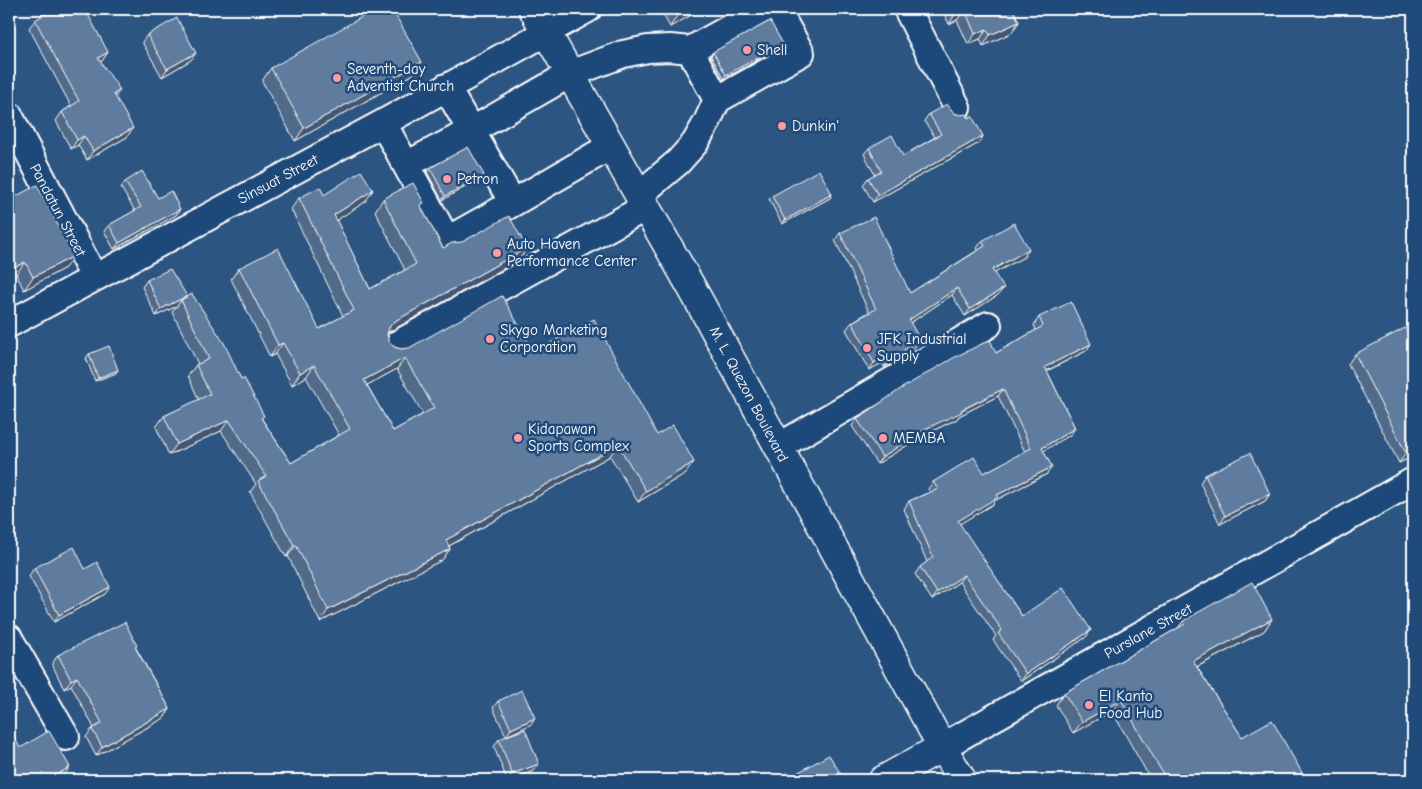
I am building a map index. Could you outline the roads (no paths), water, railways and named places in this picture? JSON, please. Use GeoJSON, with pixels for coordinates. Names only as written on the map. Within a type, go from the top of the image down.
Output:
{"type":"FeatureCollection","features":[{"type":"Feature","properties":{"kind":"main road","name":"M. L. Quezon Boulevard"},"geometry":{"type":"LineString","coordinates":[[533,9],[643,201],[942,747],[962,780]]}},
{"type":"Feature","properties":{"kind":"main road","name":"Purslane Street"},"geometry":{"type":"LineString","coordinates":[[883,780],[942,747]]}},
{"type":"Feature","properties":{"kind":"street","name":"Sinsuat Street"},"geometry":{"type":"LineString","coordinates":[[9,324],[383,124],[588,9]]}},
{"type":"Feature","properties":{"kind":"street"},"geometry":{"type":"LineString","coordinates":[[406,166],[472,131],[570,74],[623,54],[648,49],[670,48],[690,50],[764,9]]}},
{"type":"Feature","properties":{"kind":"street"},"geometry":{"type":"LineString","coordinates":[[394,346],[643,201],[695,143],[718,100],[801,53],[776,9]]}},
{"type":"Feature","properties":{"kind":"street"},"geometry":{"type":"LineString","coordinates":[[907,9],[957,107]]}},
{"type":"Feature","properties":{"kind":"street"},"geometry":{"type":"LineString","coordinates":[[690,50],[718,100]]}},
{"type":"Feature","properties":{"kind":"street"},"geometry":{"type":"LineString","coordinates":[[446,87],[513,203]]}},
{"type":"Feature","properties":{"kind":"street","name":"Pandatun Street"},"geometry":{"type":"LineString","coordinates":[[9,115],[94,277]]}},
{"type":"Feature","properties":{"kind":"street"},"geometry":{"type":"LineString","coordinates":[[383,124],[446,240],[611,146]]}},
{"type":"Feature","properties":{"kind":"street"},"geometry":{"type":"LineString","coordinates":[[778,447],[988,325]]}},
{"type":"Feature","properties":{"kind":"street","name":"Purslane Street"},"geometry":{"type":"LineString","coordinates":[[942,747],[1413,481]]}},
{"type":"Feature","properties":{"kind":"street"},"geometry":{"type":"LineString","coordinates":[[9,638],[66,737]]}},
{"type":"Feature","properties":{"kind":"place","name":"Shell"},"geometry":{"type":"Point","coordinates":[747,50]}},
{"type":"Feature","properties":{"kind":"place","name":"Seventh-day Adventist Church"},"geometry":{"type":"Point","coordinates":[337,78]}},
{"type":"Feature","properties":{"kind":"place","name":"Dunkin'"},"geometry":{"type":"Point","coordinates":[782,126]}},
{"type":"Feature","properties":{"kind":"place","name":"Petron"},"geometry":{"type":"Point","coordinates":[447,179]}},
{"type":"Feature","properties":{"kind":"place","name":"Auto Haven Performance Center"},"geometry":{"type":"Point","coordinates":[497,253]}},
{"type":"Feature","properties":{"kind":"place","name":"Skygo Marketing Corporation"},"geometry":{"type":"Point","coordinates":[490,339]}},
{"type":"Feature","properties":{"kind":"place","name":"JFK Industrial Supply"},"geometry":{"type":"Point","coordinates":[867,348]}},
{"type":"Feature","properties":{"kind":"place","name":"Kidapawan Sports Complex"},"geometry":{"type":"Point","coordinates":[518,438]}},
{"type":"Feature","properties":{"kind":"place","name":"MEMBA"},"geometry":{"type":"Point","coordinates":[883,438]}},
{"type":"Feature","properties":{"kind":"place","name":"El Kanto Food Hub"},"geometry":{"type":"Point","coordinates":[1089,705]}}]}
